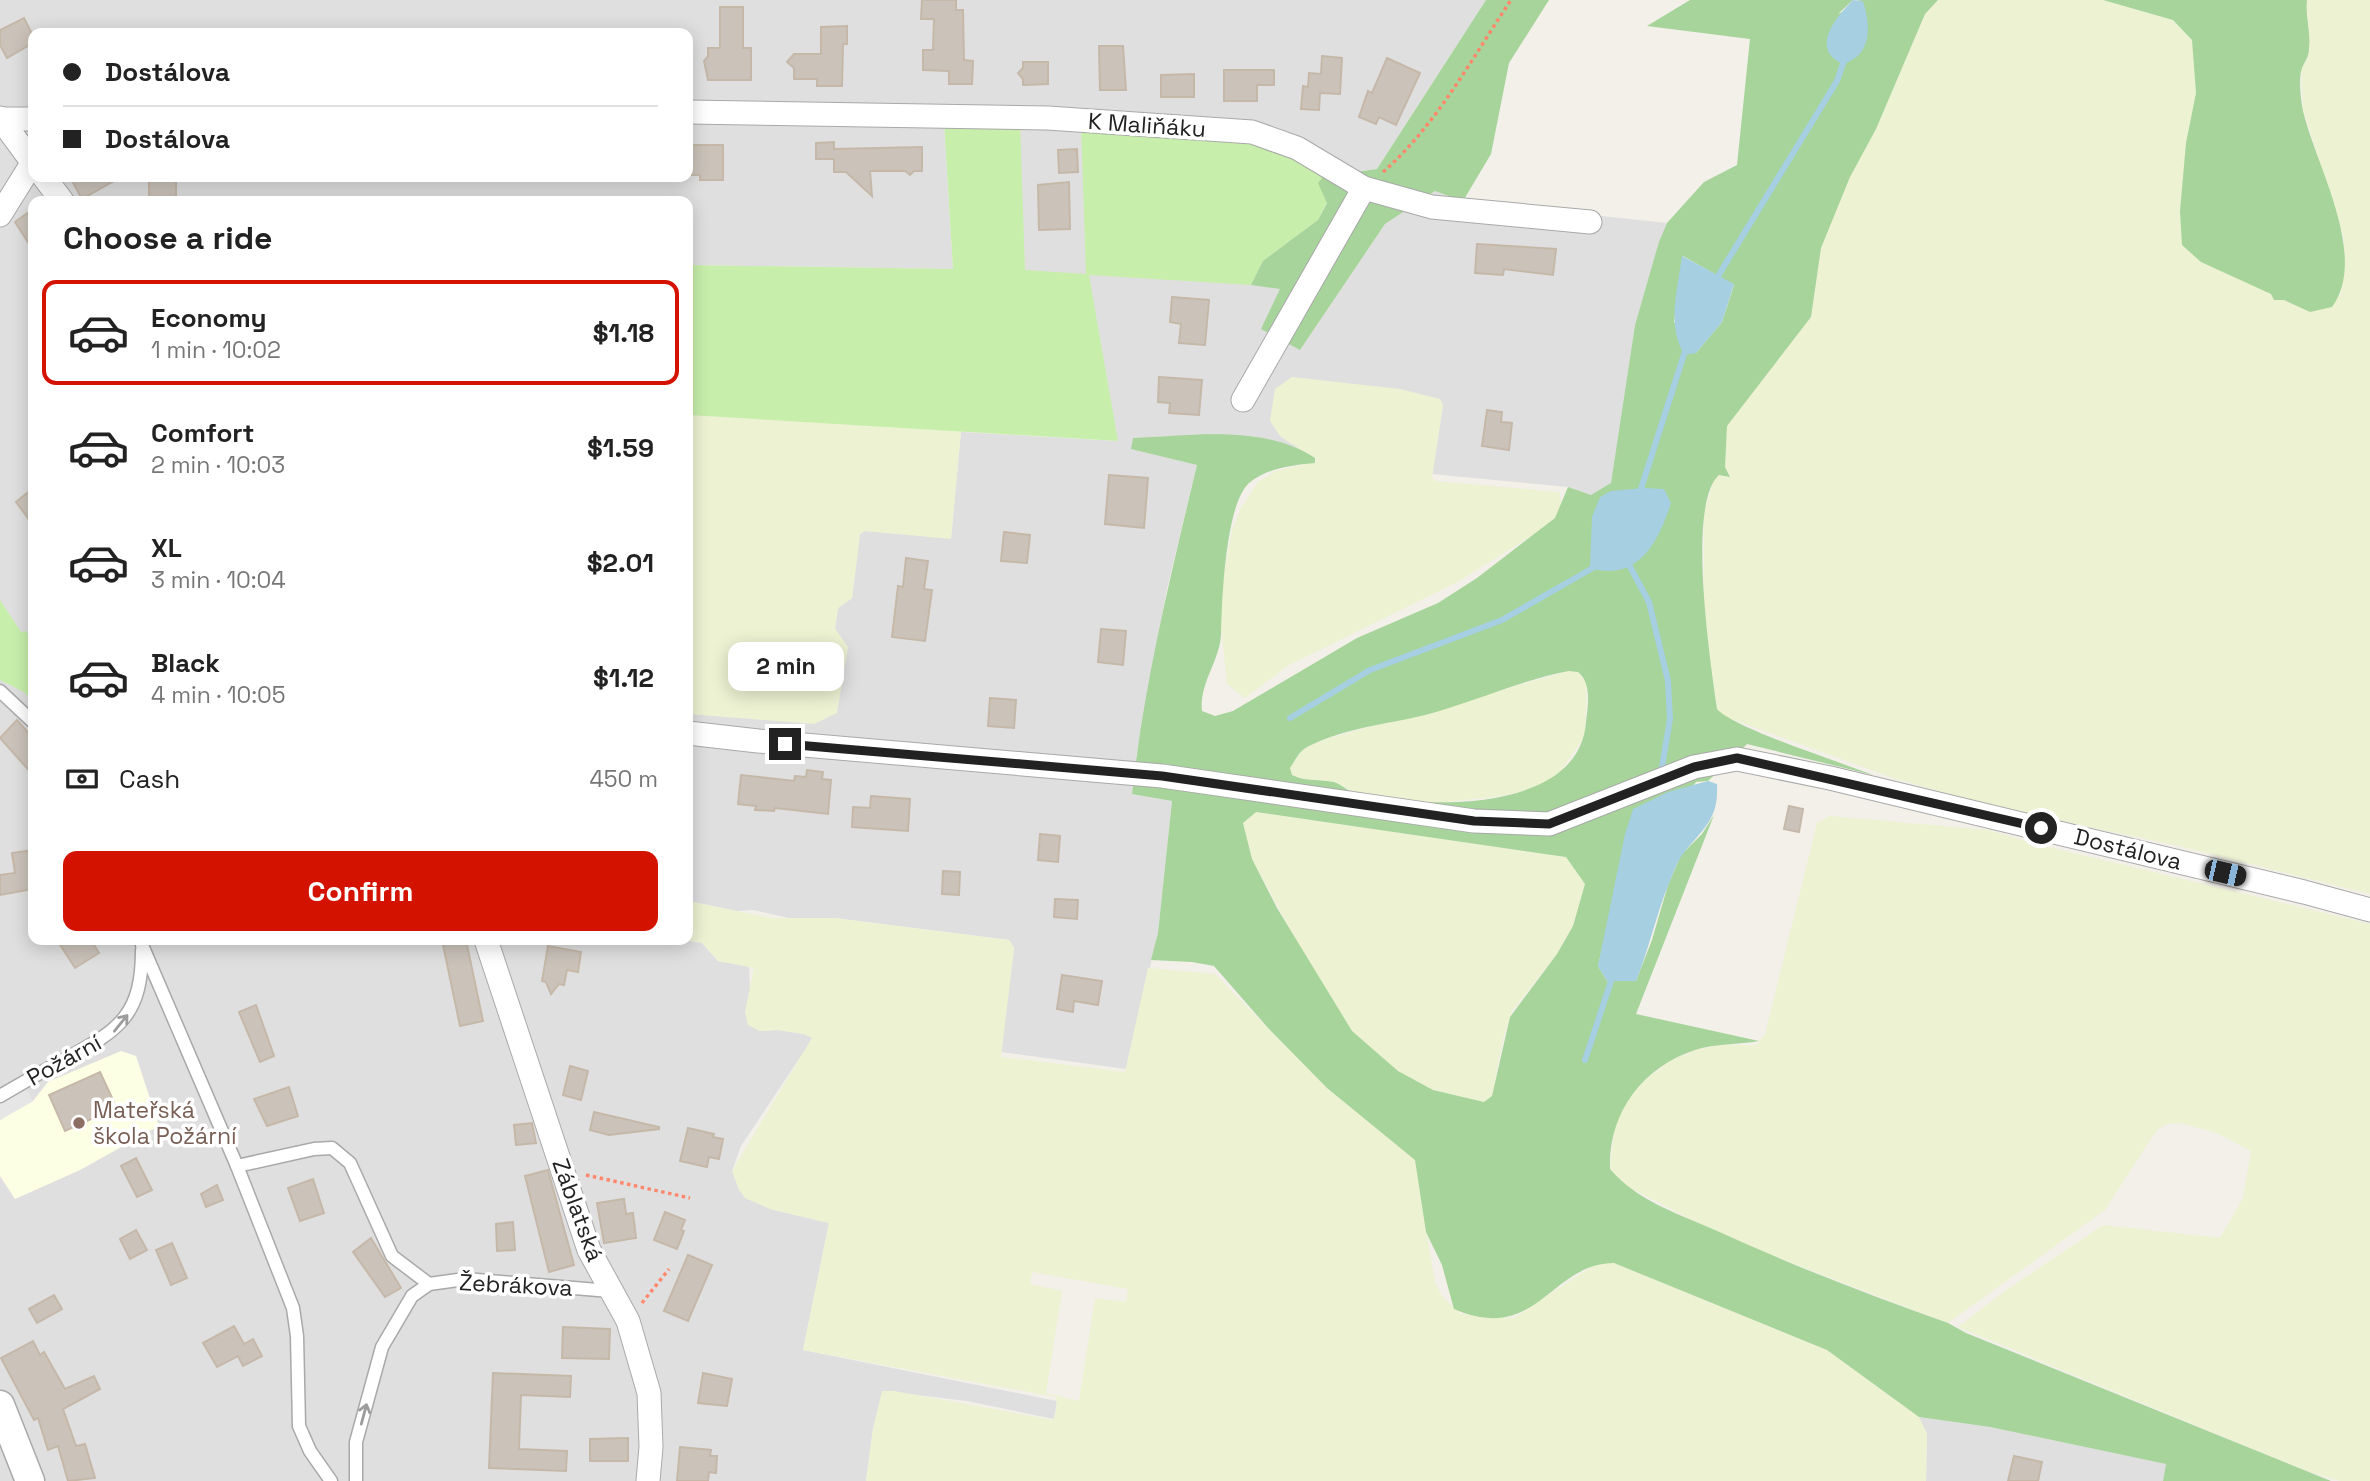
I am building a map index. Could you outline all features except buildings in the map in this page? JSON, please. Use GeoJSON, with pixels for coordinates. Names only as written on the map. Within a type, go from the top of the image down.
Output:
{"type":"FeatureCollection","features":[{"type":"Feature","properties":{"kind":"street","name":"K Maliňáku"},"geometry":{"type":"LineString","coordinates":[[693,112],[1048,118],[1252,132],[1297,148],[1364,188],[1432,207],[1590,222]]}},
{"type":"Feature","properties":{"kind":"street"},"geometry":{"type":"LineString","coordinates":[[1,119],[28,119]]}},
{"type":"Feature","properties":{"kind":"street"},"geometry":{"type":"LineString","coordinates":[[1,119],[28,155]]}},
{"type":"Feature","properties":{"kind":"street"},"geometry":{"type":"LineString","coordinates":[[0,215],[28,170]]}},
{"type":"Feature","properties":{"kind":"street"},"geometry":{"type":"LineString","coordinates":[[1243,400],[1364,188]]}},
{"type":"Feature","properties":{"kind":"street","name":"Dostálova"},"geometry":{"type":"LineString","coordinates":[[693,733],[1162,776],[1474,821],[1549,824],[1694,767],[1737,758],[1844,781],[2304,892],[2370,911]]}},
{"type":"Feature","properties":{"kind":"street","name":"Záblatská"},"geometry":{"type":"LineString","coordinates":[[487,945],[589,1250],[628,1321],[649,1392],[652,1447],[648,1481]]}},
{"type":"Feature","properties":{"kind":"street"},"geometry":{"type":"LineString","coordinates":[[0,1405],[30,1481]]}},
{"type":"Feature","properties":{"kind":"lane"},"geometry":{"type":"LineString","coordinates":[[0,691],[28,717]]}},
{"type":"Feature","properties":{"kind":"lane","name":"Požární"},"geometry":{"type":"LineString","coordinates":[[0,1096],[113,1032],[130,1011],[136,995],[142,945]]}},
{"type":"Feature","properties":{"kind":"lane"},"geometry":{"type":"LineString","coordinates":[[143,945],[237,1166],[293,1308],[297,1336],[299,1426],[310,1451],[331,1481]]}},
{"type":"Feature","properties":{"kind":"lane"},"geometry":{"type":"LineString","coordinates":[[237,1166],[314,1149],[332,1148],[350,1163],[393,1256],[429,1284]]}},
{"type":"Feature","properties":{"kind":"lane","name":"Žebrákova"},"geometry":{"type":"LineString","coordinates":[[356,1481],[356,1442],[382,1347],[412,1296],[429,1284],[465,1279],[610,1291]]}},
{"type":"Feature","properties":{"kind":"path"},"geometry":{"type":"LineString","coordinates":[[1364,188],[1399,158],[1430,118],[1511,0]]}},
{"type":"Feature","properties":{"kind":"path"},"geometry":{"type":"LineString","coordinates":[[563,1170],[690,1198]]}},
{"type":"Feature","properties":{"kind":"path"},"geometry":{"type":"LineString","coordinates":[[628,1321],[669,1269]]}},
{"type":"Feature","properties":{"kind":"shaded area"},"geometry":{"type":"Polygon","coordinates":[[[0,0],[1486,0],[1377,169],[1323,178],[1280,289],[1300,350],[1385,224],[1435,191],[1463,201],[1667,223],[1635,325],[1611,484],[1591,495],[1568,487],[1432,474],[1443,405],[1280,436],[1301,449],[1253,436],[1133,438],[1132,449],[1197,465],[1167,589],[1136,758],[1132,794],[1172,801],[1158,933],[1126,1069],[1001,1052],[1014,948],[1009,940],[834,918],[793,919],[753,910],[736,911],[693,902],[693,714],[715,715],[835,628],[838,608],[852,598],[860,534],[865,531],[951,538],[961,432],[1117,441],[944,121],[953,269],[693,265],[693,196],[28,196],[28,945],[693,945],[693,942],[702,943],[718,961],[749,966],[750,990],[745,1012],[760,1031],[778,1030],[813,1038],[741,1146],[732,1171],[770,1209],[829,1223],[803,1350],[1057,1401],[1054,1419],[967,1401],[883,1391],[873,1429],[866,1481],[0,1481],[0,0]]]}},
{"type":"Feature","properties":{"kind":"shaded area"},"geometry":{"type":"Polygon","coordinates":[[[1938,0],[2103,0],[2173,20],[2192,40],[2196,93],[2186,144],[2245,281],[2271,294],[2274,300],[2284,300],[2310,312],[2341,295],[2344,238],[2303,109],[2301,69],[2307,60],[2310,46],[2306,2],[2370,0],[2370,894],[2179,846],[1991,806],[1893,778],[1723,716],[1717,709],[1704,613],[1704,512],[1714,479],[1719,475],[1730,476],[1725,467],[1727,426],[1811,317],[1821,248],[1850,177],[1876,129],[1925,14],[1938,0]]]}},
{"type":"Feature","properties":{"kind":"shaded area"},"geometry":{"type":"Polygon","coordinates":[[[1292,377],[1400,389],[1440,399],[1443,405],[1432,478],[1435,481],[1559,492],[1562,503],[1555,518],[1541,530],[1456,583],[1289,665],[1245,698],[1227,684],[1220,615],[1224,574],[1232,530],[1241,508],[1258,482],[1276,471],[1318,461],[1280,436],[1270,421],[1275,389],[1292,377]]]}},
{"type":"Feature","properties":{"kind":"shaded area"},"geometry":{"type":"Polygon","coordinates":[[[693,415],[961,431],[951,539],[865,531],[860,534],[852,598],[838,608],[835,628],[848,647],[837,713],[814,724],[693,714],[693,415]]]}},
{"type":"Feature","properties":{"kind":"shaded area"},"geometry":{"type":"Polygon","coordinates":[[[1569,671],[1578,672],[1587,684],[1585,736],[1560,772],[1534,789],[1501,796],[1438,803],[1414,802],[1351,791],[1336,782],[1300,779],[1292,775],[1290,768],[1303,749],[1326,739],[1569,671]]]}},
{"type":"Feature","properties":{"kind":"shaded area"},"geometry":{"type":"Polygon","coordinates":[[[1256,812],[1566,857],[1585,884],[1573,926],[1557,954],[1512,1011],[1503,1039],[1492,1096],[1484,1102],[1433,1090],[1398,1071],[1352,1031],[1305,957],[1252,859],[1243,823],[1256,812]]]}},
{"type":"Feature","properties":{"kind":"shaded area"},"geometry":{"type":"Polygon","coordinates":[[[1830,816],[1989,830],[2028,842],[2370,924],[2370,1481],[2340,1481],[2307,1471],[1958,1327],[2005,1291],[2103,1225],[2220,1238],[2243,1198],[2251,1151],[2217,1133],[2180,1123],[2167,1124],[2156,1131],[2105,1210],[1948,1323],[1761,1251],[1692,1220],[1623,1184],[1610,1169],[1615,1123],[1627,1100],[1642,1082],[1672,1060],[1696,1050],[1720,1045],[1756,1045],[1765,1034],[1817,823],[1830,816]]]}},
{"type":"Feature","properties":{"kind":"shaded area"},"geometry":{"type":"Polygon","coordinates":[[[693,902],[771,918],[834,918],[1009,940],[1014,948],[1001,1057],[1125,1072],[1148,968],[1215,974],[1327,1088],[1415,1160],[1435,1283],[1442,1296],[1461,1314],[1514,1318],[1597,1263],[1614,1263],[1827,1350],[1919,1417],[1927,1434],[1926,1481],[866,1481],[873,1429],[882,1391],[1053,1420],[1057,1408],[1056,1397],[803,1350],[829,1223],[770,1209],[745,1198],[732,1171],[812,1038],[778,1030],[760,1031],[748,1025],[745,1012],[754,968],[718,961],[702,943],[693,942],[693,902]],[[1032,1272],[1030,1284],[1062,1291],[1046,1393],[1079,1401],[1095,1298],[1126,1302],[1128,1289],[1032,1272]]]}},
{"type":"Feature","properties":{"kind":"shaded area","name":"Mateřská škola Požární"},"geometry":{"type":"Polygon","coordinates":[[[121,1051],[136,1056],[159,1126],[80,1170],[15,1199],[0,1176],[0,1120],[33,1101],[48,1082],[121,1051]]]}},
{"type":"Feature","properties":{"kind":"shaded area"},"geometry":{"type":"Polygon","coordinates":[[[23,1083],[33,1101],[0,1120],[0,1096],[23,1083]]]}},
{"type":"Feature","properties":{"kind":"shaded area"},"geometry":{"type":"Polygon","coordinates":[[[1919,1417],[1990,1427],[2167,1464],[2163,1481],[1926,1481],[1927,1434],[1919,1417]]]}},
{"type":"Feature","properties":{"kind":"green space"},"geometry":{"type":"Polygon","coordinates":[[[1486,0],[1549,0],[1509,63],[1491,154],[1463,201],[1435,191],[1385,224],[1300,350],[1261,329],[1280,289],[1251,285],[1263,261],[1318,220],[1327,203],[1318,183],[1323,177],[1377,169],[1486,0]]]}},
{"type":"Feature","properties":{"kind":"green space"},"geometry":{"type":"Polygon","coordinates":[[[1690,0],[1853,0],[1838,14],[1863,2],[1857,0],[1938,0],[1925,14],[1876,129],[1850,177],[1821,248],[1811,317],[1727,426],[1725,467],[1730,477],[1719,475],[1709,492],[1704,518],[1703,586],[1717,709],[1727,717],[1765,735],[1873,775],[1747,744],[1708,781],[1696,782],[1613,900],[1598,966],[1607,981],[1636,981],[1652,940],[1668,885],[1681,855],[1702,834],[1714,815],[1636,1014],[1759,1041],[1695,1050],[1659,1068],[1632,1095],[1622,1112],[1611,1149],[1610,1169],[1632,1189],[1658,1205],[1772,1255],[1948,1323],[1966,1333],[2331,1481],[2163,1481],[2166,1464],[1990,1427],[1919,1417],[1827,1350],[1614,1263],[1592,1266],[1574,1275],[1525,1310],[1505,1317],[1482,1317],[1454,1309],[1442,1265],[1426,1232],[1415,1160],[1327,1088],[1269,1029],[1214,966],[1151,960],[1158,933],[1172,801],[1132,794],[1151,670],[1197,465],[1131,449],[1133,438],[1203,434],[1250,436],[1295,447],[1315,458],[1315,463],[1289,466],[1264,474],[1249,483],[1241,494],[1226,554],[1220,644],[1206,681],[1202,701],[1202,711],[1215,716],[1233,711],[1357,638],[1438,603],[1477,578],[1555,518],[1568,487],[1591,495],[1611,483],[1635,325],[1659,242],[1667,223],[1704,182],[1737,165],[1750,39],[1647,26],[1690,0]],[[1683,256],[1674,322],[1696,353],[1722,322],[1734,285],[1683,256]],[[1578,672],[1551,675],[1425,715],[1322,740],[1299,754],[1290,768],[1292,775],[1302,779],[1334,782],[1350,791],[1365,795],[1410,801],[1474,801],[1506,796],[1536,786],[1561,771],[1578,750],[1588,709],[1587,688],[1578,672]],[[1256,812],[1243,823],[1252,859],[1277,908],[1352,1031],[1398,1071],[1433,1090],[1484,1102],[1492,1096],[1510,1017],[1557,954],[1573,926],[1585,884],[1566,857],[1256,812]]]}},
{"type":"Feature","properties":{"kind":"green space"},"geometry":{"type":"Polygon","coordinates":[[[2103,0],[2307,0],[2309,42],[2308,54],[2301,72],[2301,101],[2343,237],[2345,263],[2342,286],[2332,307],[2310,312],[2284,300],[2274,300],[2271,294],[2201,262],[2182,245],[2180,211],[2186,143],[2196,93],[2192,40],[2173,20],[2103,0]]]}},
{"type":"Feature","properties":{"kind":"green space"},"geometry":{"type":"Polygon","coordinates":[[[944,121],[1020,123],[1025,270],[1086,274],[1081,126],[1243,136],[1334,176],[1327,202],[1318,220],[1263,261],[1251,285],[1089,275],[1118,441],[693,415],[693,265],[953,269],[944,121]]]}},
{"type":"Feature","properties":{"kind":"green space"},"geometry":{"type":"Polygon","coordinates":[[[0,600],[21,632],[28,634],[28,696],[0,680],[0,600]]]}},
{"type":"Feature","properties":{"kind":"water"},"geometry":{"type":"Polygon","coordinates":[[[1853,0],[1863,1],[1867,39],[1859,54],[1843,64],[1833,58],[1827,42],[1833,24],[1853,0]]]}},
{"type":"Feature","properties":{"kind":"water"},"geometry":{"type":"Polygon","coordinates":[[[1682,256],[1734,284],[1722,322],[1696,353],[1685,355],[1679,344],[1675,320],[1682,256]]]}},
{"type":"Feature","properties":{"kind":"water"},"geometry":{"type":"Polygon","coordinates":[[[1664,489],[1671,503],[1652,545],[1644,556],[1621,569],[1607,571],[1590,568],[1592,517],[1600,497],[1611,491],[1664,489]]]}},
{"type":"Feature","properties":{"kind":"water"},"geometry":{"type":"Polygon","coordinates":[[[1708,781],[1717,784],[1712,815],[1677,864],[1636,981],[1607,981],[1598,966],[1625,834],[1633,809],[1668,792],[1708,781]]]}},
{"type":"Feature","properties":{"kind":"waterway"},"geometry":{"type":"LineString","coordinates":[[1715,281],[1837,81],[1845,58]]}},
{"type":"Feature","properties":{"kind":"waterway"},"geometry":{"type":"LineString","coordinates":[[1639,495],[1686,348]]}},
{"type":"Feature","properties":{"kind":"waterway"},"geometry":{"type":"LineString","coordinates":[[1627,561],[1649,602],[1668,681],[1670,719],[1662,767]]}},
{"type":"Feature","properties":{"kind":"waterway"},"geometry":{"type":"LineString","coordinates":[[1290,718],[1370,670],[1502,620],[1598,565]]}},
{"type":"Feature","properties":{"kind":"waterway"},"geometry":{"type":"LineString","coordinates":[[1585,1060],[1613,975]]}},
{"type":"Feature","properties":{"kind":"place","name":"Mateřská škola Požární"},"geometry":{"type":"Point","coordinates":[79,1123]}},
{"type":"Feature","properties":{"kind":"route"},"geometry":{"type":"LineString","coordinates":[[785,744],[1162,776],[1474,821],[1549,824],[1694,767],[1737,758],[2041,828]]}}]}
